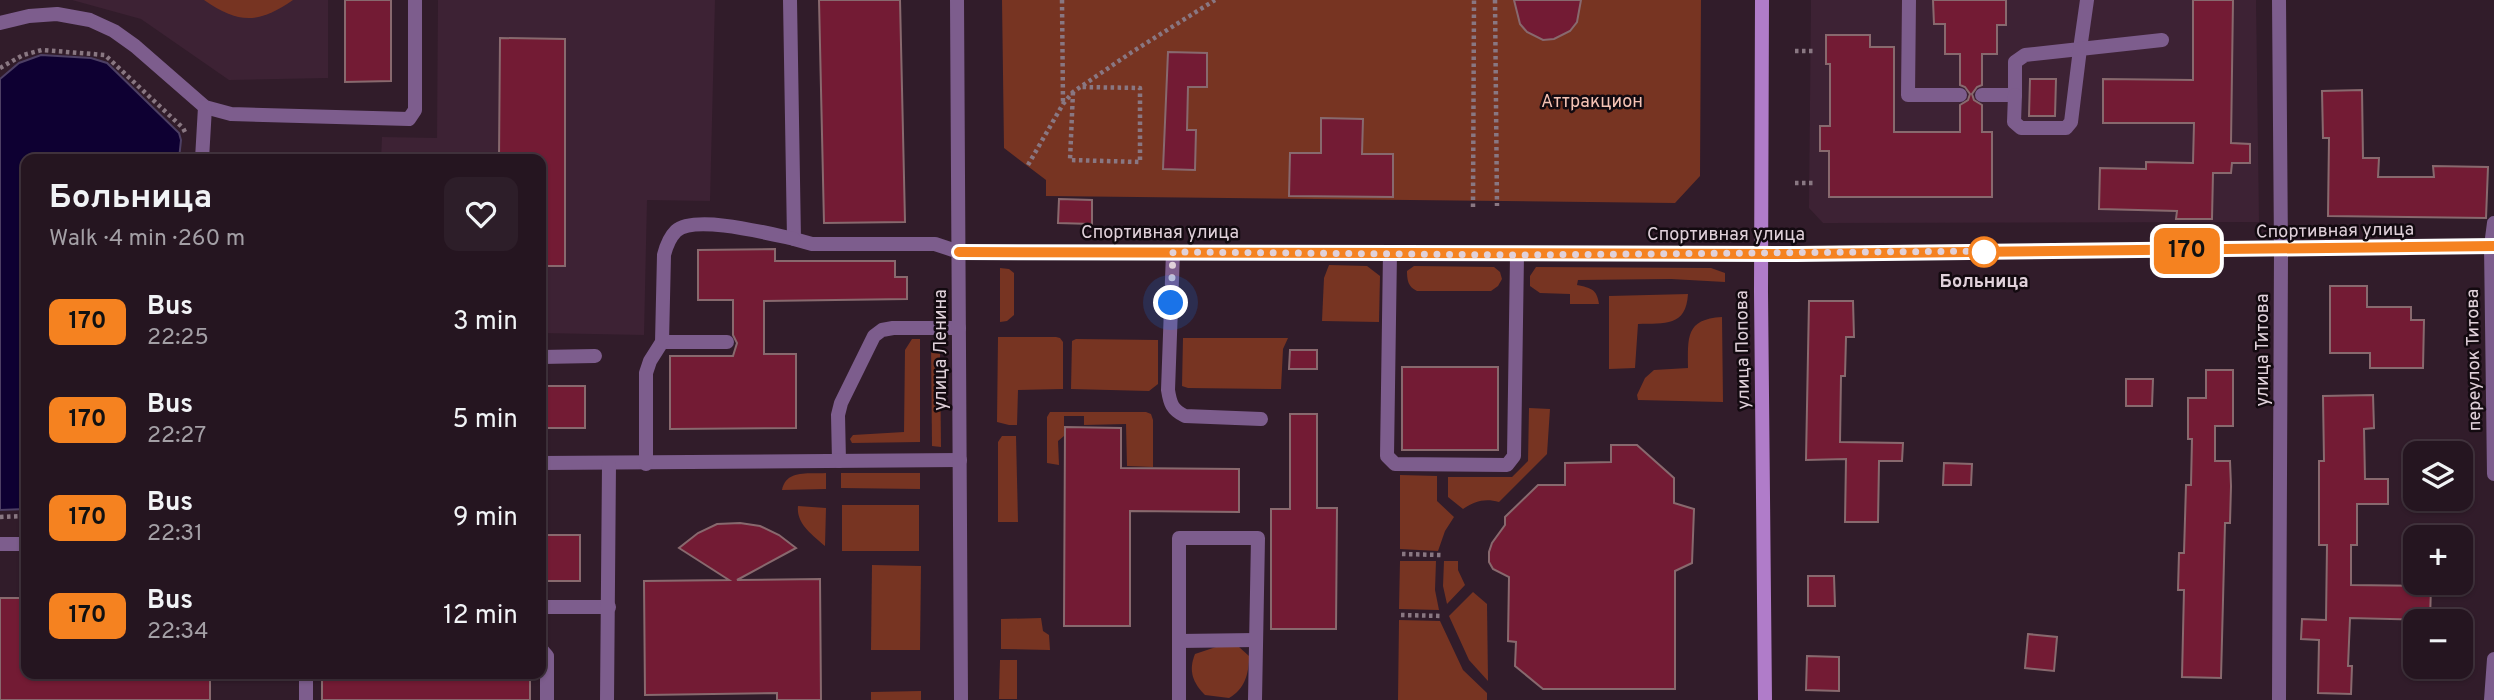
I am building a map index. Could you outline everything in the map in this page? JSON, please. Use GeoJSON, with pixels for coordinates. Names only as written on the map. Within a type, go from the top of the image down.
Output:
{"type":"FeatureCollection","features":[{"type":"Feature","properties":{"kind":"street"},"geometry":{"type":"LineString","coordinates":[[0,23],[29,16],[57,14],[90,20],[114,31],[135,46],[205,107],[232,114],[409,119],[415,110],[415,0]]}},
{"type":"Feature","properties":{"kind":"street"},"geometry":{"type":"LineString","coordinates":[[790,0],[794,239]]}},
{"type":"Feature","properties":{"kind":"street","name":"улица Ленина"},"geometry":{"type":"LineString","coordinates":[[957,0],[961,700]]}},
{"type":"Feature","properties":{"kind":"street","name":"улица Попова"},"geometry":{"type":"LineString","coordinates":[[1762,0],[1765,700]]}},
{"type":"Feature","properties":{"kind":"street"},"geometry":{"type":"LineString","coordinates":[[1909,0],[1908,95],[1960,95]]}},
{"type":"Feature","properties":{"kind":"street"},"geometry":{"type":"LineString","coordinates":[[2087,0],[2080,49],[2071,122],[2066,128],[2021,128],[2014,122],[2015,62],[2025,55],[2080,49],[2162,40]]}},
{"type":"Feature","properties":{"kind":"street","name":"улица Титова"},"geometry":{"type":"LineString","coordinates":[[2279,0],[2279,700]]}},
{"type":"Feature","properties":{"kind":"street"},"geometry":{"type":"LineString","coordinates":[[1982,95],[2015,96]]}},
{"type":"Feature","properties":{"kind":"street"},"geometry":{"type":"LineString","coordinates":[[202,154],[205,107]]}},
{"type":"Feature","properties":{"kind":"street","name":"переулок Титова"},"geometry":{"type":"LineString","coordinates":[[2494,223],[2494,474]]}},
{"type":"Feature","properties":{"kind":"street","name":"Спортивная улица"},"geometry":{"type":"LineString","coordinates":[[662,342],[664,255],[676,231],[685,226],[737,225],[812,244],[935,244],[959,252],[1390,252],[1517,255],[2493,246]]}},
{"type":"Feature","properties":{"kind":"street"},"geometry":{"type":"LineString","coordinates":[[1173,252],[1168,390],[1170,403],[1176,412],[1185,416],[1261,419]]}},
{"type":"Feature","properties":{"kind":"street"},"geometry":{"type":"LineString","coordinates":[[1390,252],[1387,456],[1395,464],[1507,465],[1514,456],[1517,255]]}},
{"type":"Feature","properties":{"kind":"street"},"geometry":{"type":"LineString","coordinates":[[839,461],[838,415],[841,403],[874,335],[893,328],[959,328]]}},
{"type":"Feature","properties":{"kind":"street"},"geometry":{"type":"LineString","coordinates":[[646,464],[646,373],[662,342],[727,342]]}},
{"type":"Feature","properties":{"kind":"street"},"geometry":{"type":"LineString","coordinates":[[546,357],[595,356]]}},
{"type":"Feature","properties":{"kind":"street"},"geometry":{"type":"LineString","coordinates":[[546,463],[960,460]]}},
{"type":"Feature","properties":{"kind":"street"},"geometry":{"type":"LineString","coordinates":[[607,700],[609,464]]}},
{"type":"Feature","properties":{"kind":"street"},"geometry":{"type":"LineString","coordinates":[[1179,700],[1180,538],[1258,538],[1255,700]]}},
{"type":"Feature","properties":{"kind":"street"},"geometry":{"type":"LineString","coordinates":[[0,544],[21,544]]}},
{"type":"Feature","properties":{"kind":"street"},"geometry":{"type":"LineString","coordinates":[[546,607],[609,607]]}},
{"type":"Feature","properties":{"kind":"street"},"geometry":{"type":"LineString","coordinates":[[1179,641],[1256,640]]}},
{"type":"Feature","properties":{"kind":"street"},"geometry":{"type":"LineString","coordinates":[[546,655],[547,700]]}},
{"type":"Feature","properties":{"kind":"street"},"geometry":{"type":"LineString","coordinates":[[2491,700],[2494,659]]}},
{"type":"Feature","properties":{"kind":"street"},"geometry":{"type":"LineString","coordinates":[[306,679],[306,700]]}},
{"type":"Feature","properties":{"kind":"path"},"geometry":{"type":"LineString","coordinates":[[1062,0],[1063,104]]}},
{"type":"Feature","properties":{"kind":"path"},"geometry":{"type":"LineString","coordinates":[[1028,165],[1063,104],[1073,92],[1215,0]]}},
{"type":"Feature","properties":{"kind":"path"},"geometry":{"type":"LineString","coordinates":[[1473,206],[1474,0]]}},
{"type":"Feature","properties":{"kind":"path"},"geometry":{"type":"LineString","coordinates":[[1495,0],[1497,206]]}},
{"type":"Feature","properties":{"kind":"path"},"geometry":{"type":"LineString","coordinates":[[0,68],[23,55],[42,50],[105,55],[183,128],[187,137]]}},
{"type":"Feature","properties":{"kind":"path"},"geometry":{"type":"LineString","coordinates":[[1796,51],[1814,51]]}},
{"type":"Feature","properties":{"kind":"path"},"geometry":{"type":"LineString","coordinates":[[1073,92],[1070,160],[1140,162],[1140,88],[1081,87]]}},
{"type":"Feature","properties":{"kind":"path"},"geometry":{"type":"LineString","coordinates":[[1795,183],[1813,183]]}},
{"type":"Feature","properties":{"kind":"path"},"geometry":{"type":"LineString","coordinates":[[0,517],[21,516]]}},
{"type":"Feature","properties":{"kind":"path"},"geometry":{"type":"LineString","coordinates":[[1402,554],[1441,555]]}},
{"type":"Feature","properties":{"kind":"path"},"geometry":{"type":"LineString","coordinates":[[1401,615],[1443,616]]}},
{"type":"Feature","properties":{"kind":"shaded area"},"geometry":{"type":"Polygon","coordinates":[[[72,0],[328,0],[328,78],[229,80],[141,19],[72,0]]]}},
{"type":"Feature","properties":{"kind":"shaded area"},"geometry":{"type":"Polygon","coordinates":[[[438,0],[715,0],[710,201],[647,200],[644,335],[546,333],[546,154],[381,154],[382,137],[437,138],[438,0]]]}},
{"type":"Feature","properties":{"kind":"shaded area"},"geometry":{"type":"Polygon","coordinates":[[[1811,0],[2256,0],[2259,222],[1823,223],[1809,208],[1811,0]]]}},
{"type":"Feature","properties":{"kind":"shaded area"},"geometry":{"type":"Polygon","coordinates":[[[41,55],[91,58],[107,63],[179,133],[181,140],[180,154],[21,154],[21,509],[0,510],[0,79],[19,63],[41,55]]]}},
{"type":"Feature","properties":{"kind":"green space"},"geometry":{"type":"Polygon","coordinates":[[[204,0],[293,0],[259,17],[248,18],[228,13],[204,0]]]}},
{"type":"Feature","properties":{"kind":"green space","name":"Аттракцион"},"geometry":{"type":"Polygon","coordinates":[[[1002,0],[1701,0],[1700,176],[1675,203],[1046,196],[1046,180],[1004,148],[1002,0]]]}},
{"type":"Feature","properties":{"kind":"green space"},"geometry":{"type":"Polygon","coordinates":[[[1329,265],[1367,266],[1380,276],[1379,322],[1322,321],[1324,278],[1329,265]]]}},
{"type":"Feature","properties":{"kind":"green space"},"geometry":{"type":"Polygon","coordinates":[[[1414,266],[1494,267],[1500,272],[1502,279],[1491,291],[1417,291],[1410,285],[1407,277],[1407,271],[1414,266]]]}},
{"type":"Feature","properties":{"kind":"green space"},"geometry":{"type":"Polygon","coordinates":[[[1536,267],[1711,268],[1725,273],[1725,282],[1671,279],[1578,280],[1577,285],[1595,292],[1599,304],[1570,304],[1570,294],[1540,293],[1530,286],[1530,276],[1536,267]]]}},
{"type":"Feature","properties":{"kind":"green space"},"geometry":{"type":"Polygon","coordinates":[[[1000,268],[1014,273],[1014,315],[1007,321],[1000,322],[1000,268]]]}},
{"type":"Feature","properties":{"kind":"green space"},"geometry":{"type":"Polygon","coordinates":[[[1688,294],[1686,305],[1678,318],[1665,323],[1638,324],[1635,368],[1609,369],[1609,296],[1688,294]]]}},
{"type":"Feature","properties":{"kind":"green space"},"geometry":{"type":"Polygon","coordinates":[[[1722,317],[1723,402],[1638,400],[1637,395],[1645,378],[1654,370],[1688,368],[1689,339],[1695,326],[1722,317]]]}},
{"type":"Feature","properties":{"kind":"green space"},"geometry":{"type":"Polygon","coordinates":[[[998,337],[1056,337],[1063,342],[1063,389],[1018,390],[1017,425],[997,422],[998,337]]]}},
{"type":"Feature","properties":{"kind":"green space"},"geometry":{"type":"Polygon","coordinates":[[[1183,338],[1288,338],[1283,349],[1281,389],[1182,386],[1183,338]]]}},
{"type":"Feature","properties":{"kind":"green space"},"geometry":{"type":"Polygon","coordinates":[[[912,339],[920,339],[920,442],[852,443],[850,439],[853,435],[904,432],[905,350],[912,339]]]}},
{"type":"Feature","properties":{"kind":"green space"},"geometry":{"type":"Polygon","coordinates":[[[1158,340],[1158,384],[1149,391],[1071,389],[1072,341],[1158,340]]]}},
{"type":"Feature","properties":{"kind":"green space"},"geometry":{"type":"Polygon","coordinates":[[[931,341],[940,352],[941,447],[932,446],[931,341]]]}},
{"type":"Feature","properties":{"kind":"green space"},"geometry":{"type":"Polygon","coordinates":[[[1529,408],[1550,409],[1547,454],[1499,502],[1480,501],[1463,509],[1448,497],[1448,477],[1512,477],[1528,461],[1529,408]]]}},
{"type":"Feature","properties":{"kind":"green space"},"geometry":{"type":"Polygon","coordinates":[[[1050,412],[1151,414],[1153,467],[1127,466],[1126,424],[1084,425],[1084,416],[1064,416],[1064,436],[1058,441],[1059,465],[1047,463],[1047,417],[1050,412]]]}},
{"type":"Feature","properties":{"kind":"green space"},"geometry":{"type":"Polygon","coordinates":[[[1002,436],[1016,436],[1018,522],[998,522],[998,442],[1002,436]]]}},
{"type":"Feature","properties":{"kind":"green space"},"geometry":{"type":"Polygon","coordinates":[[[826,473],[826,489],[782,490],[784,483],[793,476],[826,473]]]}},
{"type":"Feature","properties":{"kind":"green space"},"geometry":{"type":"Polygon","coordinates":[[[841,473],[920,473],[920,489],[841,488],[841,473]]]}},
{"type":"Feature","properties":{"kind":"green space"},"geometry":{"type":"Polygon","coordinates":[[[1400,475],[1437,476],[1437,501],[1454,517],[1445,531],[1438,551],[1400,549],[1400,475]]]}},
{"type":"Feature","properties":{"kind":"green space"},"geometry":{"type":"Polygon","coordinates":[[[842,505],[919,505],[919,551],[842,551],[842,505]]]}},
{"type":"Feature","properties":{"kind":"green space"},"geometry":{"type":"Polygon","coordinates":[[[798,506],[826,508],[825,546],[802,524],[798,506]]]}},
{"type":"Feature","properties":{"kind":"green space"},"geometry":{"type":"Polygon","coordinates":[[[1400,561],[1436,561],[1435,590],[1439,610],[1399,609],[1400,561]]]}},
{"type":"Feature","properties":{"kind":"green space"},"geometry":{"type":"Polygon","coordinates":[[[1444,561],[1458,561],[1458,570],[1465,585],[1447,604],[1443,586],[1444,561]]]}},
{"type":"Feature","properties":{"kind":"green space"},"geometry":{"type":"Polygon","coordinates":[[[872,565],[921,566],[920,650],[871,650],[872,565]]]}},
{"type":"Feature","properties":{"kind":"green space"},"geometry":{"type":"Polygon","coordinates":[[[1473,592],[1487,604],[1488,681],[1469,660],[1449,616],[1473,592]]]}},
{"type":"Feature","properties":{"kind":"green space"},"geometry":{"type":"Polygon","coordinates":[[[1041,618],[1043,631],[1049,635],[1050,650],[1001,649],[1001,619],[1041,618]]]}},
{"type":"Feature","properties":{"kind":"green space"},"geometry":{"type":"Polygon","coordinates":[[[1399,620],[1440,621],[1463,670],[1487,693],[1487,700],[1398,700],[1399,620]]]}},
{"type":"Feature","properties":{"kind":"green space"},"geometry":{"type":"Polygon","coordinates":[[[1219,646],[1239,647],[1249,656],[1245,680],[1239,690],[1229,698],[1205,695],[1193,676],[1195,654],[1219,646]]]}},
{"type":"Feature","properties":{"kind":"green space"},"geometry":{"type":"Polygon","coordinates":[[[1000,660],[1017,660],[1017,699],[999,699],[1000,660]]]}},
{"type":"Feature","properties":{"kind":"green space"},"geometry":{"type":"Polygon","coordinates":[[[921,691],[921,700],[871,700],[871,692],[921,691]]]}},
{"type":"Feature","properties":{"kind":"building"},"geometry":{"type":"Polygon","coordinates":[[[345,0],[391,0],[391,81],[345,82],[345,0]]]}},
{"type":"Feature","properties":{"kind":"building"},"geometry":{"type":"Polygon","coordinates":[[[819,0],[900,0],[905,222],[824,223],[819,0]]]}},
{"type":"Feature","properties":{"kind":"building"},"geometry":{"type":"Polygon","coordinates":[[[1514,0],[1581,0],[1577,22],[1570,31],[1554,39],[1543,40],[1527,32],[1520,24],[1514,0]]]}},
{"type":"Feature","properties":{"kind":"building"},"geometry":{"type":"Polygon","coordinates":[[[1933,0],[2006,0],[2006,25],[1997,25],[1997,54],[1982,54],[1982,85],[1972,94],[1974,100],[1982,105],[1982,132],[1992,132],[1992,197],[1829,197],[1829,151],[1820,151],[1820,126],[1830,126],[1830,64],[1826,64],[1826,35],[1870,35],[1870,47],[1894,47],[1894,132],[1960,132],[1960,105],[1968,100],[1970,94],[1960,85],[1960,54],[1945,54],[1945,24],[1934,24],[1933,0]]]}},
{"type":"Feature","properties":{"kind":"building"},"geometry":{"type":"Polygon","coordinates":[[[2193,0],[2233,0],[2231,143],[2250,144],[2250,163],[2232,163],[2231,173],[2213,173],[2212,219],[2176,219],[2177,211],[2099,209],[2100,168],[2146,169],[2146,162],[2193,163],[2194,123],[2103,123],[2103,79],[2193,80],[2193,0]]]}},
{"type":"Feature","properties":{"kind":"building"},"geometry":{"type":"Polygon","coordinates":[[[500,38],[565,39],[565,266],[546,266],[546,154],[499,154],[500,38]]]}},
{"type":"Feature","properties":{"kind":"building"},"geometry":{"type":"Polygon","coordinates":[[[1168,52],[1207,53],[1207,87],[1188,87],[1187,130],[1196,130],[1195,170],[1163,169],[1168,52]]]}},
{"type":"Feature","properties":{"kind":"building"},"geometry":{"type":"Polygon","coordinates":[[[2030,79],[2056,79],[2055,116],[2029,116],[2030,79]]]}},
{"type":"Feature","properties":{"kind":"building"},"geometry":{"type":"Polygon","coordinates":[[[2362,90],[2363,158],[2379,158],[2378,177],[2434,177],[2433,166],[2488,167],[2486,218],[2328,216],[2329,138],[2323,138],[2322,91],[2362,90]]]}},
{"type":"Feature","properties":{"kind":"building"},"geometry":{"type":"Polygon","coordinates":[[[1321,118],[1363,119],[1362,154],[1393,154],[1393,197],[1289,196],[1290,153],[1321,153],[1321,118]]]}},
{"type":"Feature","properties":{"kind":"building"},"geometry":{"type":"Polygon","coordinates":[[[1059,199],[1092,200],[1092,224],[1058,223],[1059,199]]]}},
{"type":"Feature","properties":{"kind":"building"},"geometry":{"type":"Polygon","coordinates":[[[775,249],[775,261],[895,261],[895,277],[907,277],[907,299],[764,301],[764,354],[796,354],[796,428],[670,429],[670,356],[733,356],[737,343],[733,335],[733,300],[698,300],[698,250],[775,249]]]}},
{"type":"Feature","properties":{"kind":"building"},"geometry":{"type":"Polygon","coordinates":[[[2330,286],[2367,286],[2367,307],[2411,307],[2411,320],[2424,320],[2423,368],[2370,368],[2370,353],[2330,353],[2330,286]]]}},
{"type":"Feature","properties":{"kind":"building"},"geometry":{"type":"Polygon","coordinates":[[[1809,301],[1853,301],[1854,337],[1846,337],[1845,376],[1841,376],[1840,442],[1903,443],[1902,461],[1879,461],[1878,522],[1845,522],[1846,459],[1806,460],[1809,301]]]}},
{"type":"Feature","properties":{"kind":"building"},"geometry":{"type":"Polygon","coordinates":[[[1290,350],[1317,350],[1317,369],[1289,369],[1290,350]]]}},
{"type":"Feature","properties":{"kind":"building"},"geometry":{"type":"Polygon","coordinates":[[[1402,367],[1498,367],[1498,450],[1402,450],[1402,367]]]}},
{"type":"Feature","properties":{"kind":"building"},"geometry":{"type":"Polygon","coordinates":[[[2206,370],[2233,370],[2233,426],[2215,426],[2215,461],[2230,461],[2231,486],[2230,523],[2225,523],[2221,678],[2182,677],[2184,590],[2178,590],[2179,553],[2184,553],[2186,485],[2191,485],[2192,439],[2188,439],[2188,398],[2206,398],[2206,370]]]}},
{"type":"Feature","properties":{"kind":"building"},"geometry":{"type":"Polygon","coordinates":[[[2126,379],[2153,379],[2152,406],[2126,406],[2126,379]]]}},
{"type":"Feature","properties":{"kind":"building"},"geometry":{"type":"Polygon","coordinates":[[[546,386],[585,386],[585,428],[546,428],[546,386]]]}},
{"type":"Feature","properties":{"kind":"building"},"geometry":{"type":"Polygon","coordinates":[[[2373,395],[2374,428],[2364,429],[2365,479],[2388,479],[2388,504],[2357,504],[2357,545],[2351,545],[2351,585],[2403,586],[2403,595],[2431,595],[2430,609],[2403,609],[2403,619],[2350,618],[2348,666],[2352,666],[2351,694],[2318,693],[2319,640],[2301,639],[2302,619],[2326,620],[2327,545],[2319,545],[2319,461],[2324,461],[2323,396],[2373,395]]]}},
{"type":"Feature","properties":{"kind":"building"},"geometry":{"type":"Polygon","coordinates":[[[1290,414],[1317,414],[1317,508],[1337,508],[1336,629],[1271,629],[1271,509],[1290,509],[1290,414]]]}},
{"type":"Feature","properties":{"kind":"building"},"geometry":{"type":"Polygon","coordinates":[[[1065,427],[1121,428],[1121,468],[1239,469],[1239,512],[1130,511],[1130,626],[1064,626],[1065,427]]]}},
{"type":"Feature","properties":{"kind":"building"},"geometry":{"type":"Polygon","coordinates":[[[1611,445],[1637,445],[1674,478],[1674,503],[1694,509],[1692,563],[1675,571],[1675,689],[1543,689],[1515,666],[1516,642],[1508,641],[1509,577],[1493,569],[1489,562],[1489,552],[1505,525],[1505,517],[1538,485],[1565,485],[1565,463],[1611,462],[1611,445]]]}},
{"type":"Feature","properties":{"kind":"building"},"geometry":{"type":"Polygon","coordinates":[[[1944,463],[1972,464],[1971,485],[1943,485],[1944,463]]]}},
{"type":"Feature","properties":{"kind":"building"},"geometry":{"type":"Polygon","coordinates":[[[717,524],[760,526],[779,535],[796,548],[737,580],[820,579],[821,700],[777,700],[777,693],[645,695],[644,581],[729,580],[679,548],[698,533],[717,524]]]}},
{"type":"Feature","properties":{"kind":"building"},"geometry":{"type":"Polygon","coordinates":[[[546,535],[580,535],[580,581],[546,581],[546,535]]]}},
{"type":"Feature","properties":{"kind":"building"},"geometry":{"type":"Polygon","coordinates":[[[1808,576],[1834,576],[1835,606],[1808,606],[1808,576]]]}},
{"type":"Feature","properties":{"kind":"building"},"geometry":{"type":"Polygon","coordinates":[[[0,598],[21,598],[21,679],[210,679],[210,700],[0,700],[0,598]]]}},
{"type":"Feature","properties":{"kind":"building"},"geometry":{"type":"Polygon","coordinates":[[[2028,634],[2057,637],[2054,671],[2025,668],[2028,634]]]}},
{"type":"Feature","properties":{"kind":"building"},"geometry":{"type":"Polygon","coordinates":[[[1807,656],[1839,657],[1839,691],[1806,690],[1807,656]]]}},
{"type":"Feature","properties":{"kind":"building"},"geometry":{"type":"Polygon","coordinates":[[[322,679],[530,679],[530,700],[322,700],[322,679]]]}},
{"type":"Feature","properties":{"kind":"bus line","name":"170"},"geometry":{"type":"LineString","coordinates":[[959,252],[1797,254],[2494,246]]}},
{"type":"Feature","properties":{"kind":"place","name":"Больница"},"geometry":{"type":"Point","coordinates":[1984,252]}},
{"type":"Feature","properties":{"kind":"route"},"geometry":{"type":"LineString","coordinates":[[1171,303],[1173,252],[1517,255],[1994,251],[1984,252]]}}]}
